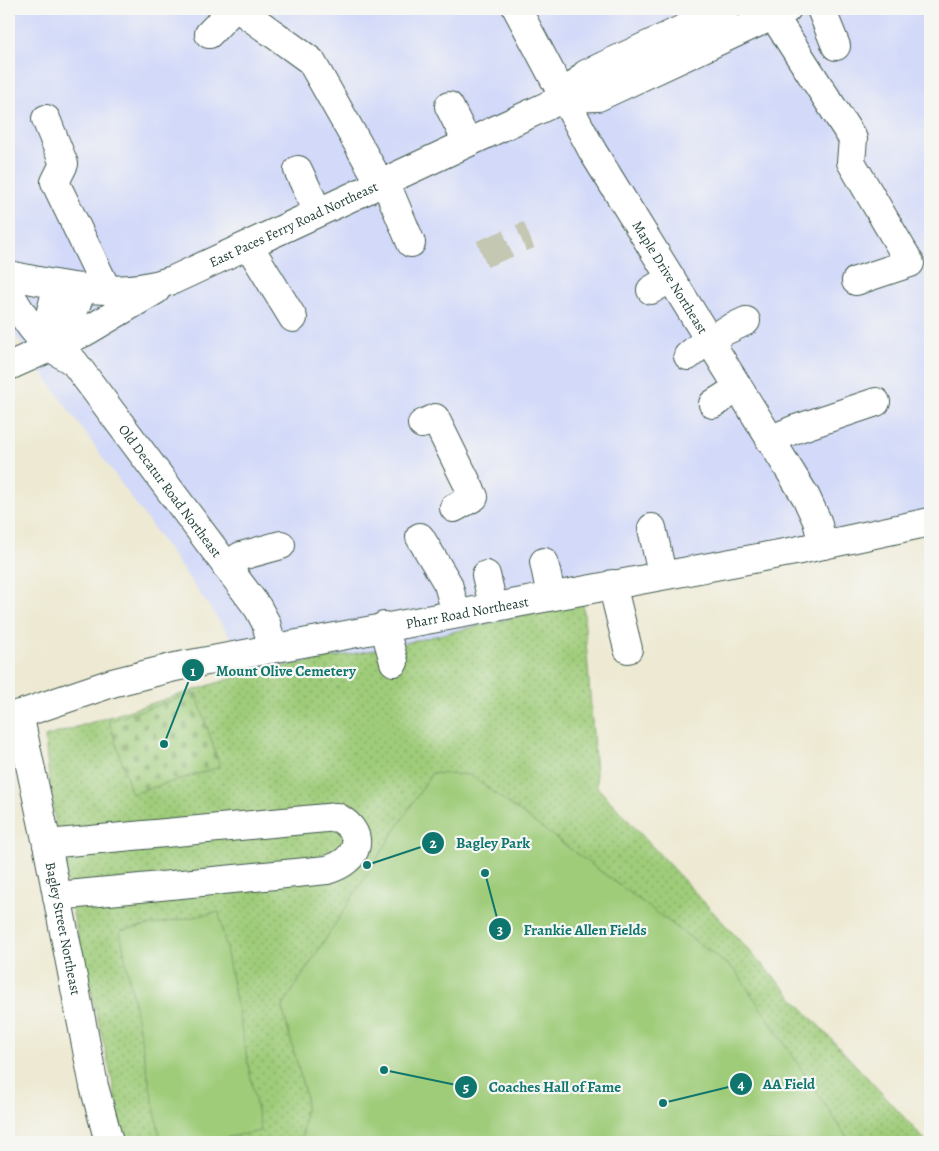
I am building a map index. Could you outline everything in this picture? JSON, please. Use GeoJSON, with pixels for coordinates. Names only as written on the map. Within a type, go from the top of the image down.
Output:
{"type":"FeatureCollection","features":[{"type":"Feature","properties":{"kind":"street"},"geometry":{"type":"LineString","coordinates":[[209,34],[233,9]]}},
{"type":"Feature","properties":{"kind":"street"},"geometry":{"type":"LineString","coordinates":[[239,9],[312,61],[383,182],[411,243]]}},
{"type":"Feature","properties":{"kind":"street","name":"Maple Drive Northeast"},"geometry":{"type":"LineString","coordinates":[[517,9],[593,152],[610,199],[698,348],[738,388],[806,497],[817,521],[823,545]]}},
{"type":"Feature","properties":{"kind":"street","name":"East Paces Ferry Road Northeast"},"geometry":{"type":"LineString","coordinates":[[564,98],[586,74],[726,9]]}},
{"type":"Feature","properties":{"kind":"street"},"geometry":{"type":"LineString","coordinates":[[820,9],[836,46]]}},
{"type":"Feature","properties":{"kind":"street"},"geometry":{"type":"LineString","coordinates":[[780,12],[852,139],[851,162],[910,263],[856,281]]}},
{"type":"Feature","properties":{"kind":"street","name":"East Paces Ferry Road Northeast"},"geometry":{"type":"LineString","coordinates":[[9,275],[82,288],[152,287],[173,280],[564,98],[598,97],[780,12]]}},
{"type":"Feature","properties":{"kind":"street"},"geometry":{"type":"LineString","coordinates":[[449,106],[467,142]]}},
{"type":"Feature","properties":{"kind":"street"},"geometry":{"type":"LineString","coordinates":[[46,119],[64,164],[55,182],[82,288],[47,326],[51,348]]}},
{"type":"Feature","properties":{"kind":"street"},"geometry":{"type":"LineString","coordinates":[[298,170],[318,212]]}},
{"type":"Feature","properties":{"kind":"street"},"geometry":{"type":"LineString","coordinates":[[249,246],[293,318]]}},
{"type":"Feature","properties":{"kind":"street"},"geometry":{"type":"LineString","coordinates":[[9,366],[85,332],[173,280]]}},
{"type":"Feature","properties":{"kind":"street","name":"Old Decatur Road Northeast"},"geometry":{"type":"LineString","coordinates":[[9,292],[29,328],[51,348],[74,362],[101,383],[226,566],[258,608],[266,623],[272,647]]}},
{"type":"Feature","properties":{"kind":"street"},"geometry":{"type":"LineString","coordinates":[[698,348],[746,321]]}},
{"type":"Feature","properties":{"kind":"street"},"geometry":{"type":"LineString","coordinates":[[712,404],[738,388]]}},
{"type":"Feature","properties":{"kind":"street"},"geometry":{"type":"LineString","coordinates":[[770,440],[876,402]]}},
{"type":"Feature","properties":{"kind":"street"},"geometry":{"type":"LineString","coordinates":[[422,424],[435,418],[474,497],[454,508]]}},
{"type":"Feature","properties":{"kind":"street","name":"Pharr Road Northeast"},"geometry":{"type":"LineString","coordinates":[[14,716],[142,675],[272,647],[823,545],[930,522]]}},
{"type":"Feature","properties":{"kind":"street"},"geometry":{"type":"LineString","coordinates":[[652,528],[662,574]]}},
{"type":"Feature","properties":{"kind":"street"},"geometry":{"type":"LineString","coordinates":[[420,537],[448,584],[456,613]]}},
{"type":"Feature","properties":{"kind":"street"},"geometry":{"type":"LineString","coordinates":[[226,566],[241,556],[281,545]]}},
{"type":"Feature","properties":{"kind":"street"},"geometry":{"type":"LineString","coordinates":[[544,562],[551,595]]}},
{"type":"Feature","properties":{"kind":"street"},"geometry":{"type":"LineString","coordinates":[[486,575],[492,605]]}},
{"type":"Feature","properties":{"kind":"street"},"geometry":{"type":"LineString","coordinates":[[612,584],[628,649]]}},
{"type":"Feature","properties":{"kind":"street"},"geometry":{"type":"LineString","coordinates":[[384,626],[394,662]]}},
{"type":"Feature","properties":{"kind":"street","name":"Bagley Street Northeast"},"geometry":{"type":"LineString","coordinates":[[14,716],[47,844],[94,1086],[109,1142]]}},
{"type":"Feature","properties":{"kind":"street"},"geometry":{"type":"LineString","coordinates":[[47,844],[337,816],[350,824],[356,834],[356,849],[350,860],[327,870],[57,896]]}},
{"type":"Feature","properties":{"kind":"shaded area"},"geometry":{"type":"Polygon","coordinates":[[[9,9],[930,9],[930,524],[380,649],[255,671],[9,326],[9,9]]]}},
{"type":"Feature","properties":{"kind":"green space"},"geometry":{"type":"Polygon","coordinates":[[[583,601],[597,787],[927,1142],[122,1142],[113,1082],[62,861],[45,737],[255,671],[380,649],[583,601]]]}},
{"type":"Feature","properties":{"kind":"green space"},"geometry":{"type":"Polygon","coordinates":[[[196,693],[220,767],[132,794],[109,721],[196,693]]]}},
{"type":"Feature","properties":{"kind":"green space"},"geometry":{"type":"Polygon","coordinates":[[[432,773],[470,775],[736,971],[850,1142],[302,1142],[306,1097],[282,1007],[432,773]]]}},
{"type":"Feature","properties":{"kind":"green space"},"geometry":{"type":"Polygon","coordinates":[[[219,912],[261,1131],[203,1142],[161,1142],[120,931],[219,912]]]}},
{"type":"Feature","properties":{"kind":"tunnel"},"geometry":{"type":"LineString","coordinates":[[482,254],[529,235]]}},
{"type":"Feature","properties":{"kind":"place","name":"Mount Olive Cemetery"},"geometry":{"type":"Point","coordinates":[164,744]}},
{"type":"Feature","properties":{"kind":"place","name":"Bagley Park"},"geometry":{"type":"Point","coordinates":[367,865]}},
{"type":"Feature","properties":{"kind":"place","name":"Frankie Allen Fields"},"geometry":{"type":"Point","coordinates":[485,873]}},
{"type":"Feature","properties":{"kind":"place","name":"Coaches Hall of Fame"},"geometry":{"type":"Point","coordinates":[384,1070]}},
{"type":"Feature","properties":{"kind":"place","name":"AA Field"},"geometry":{"type":"Point","coordinates":[663,1103]}}]}
